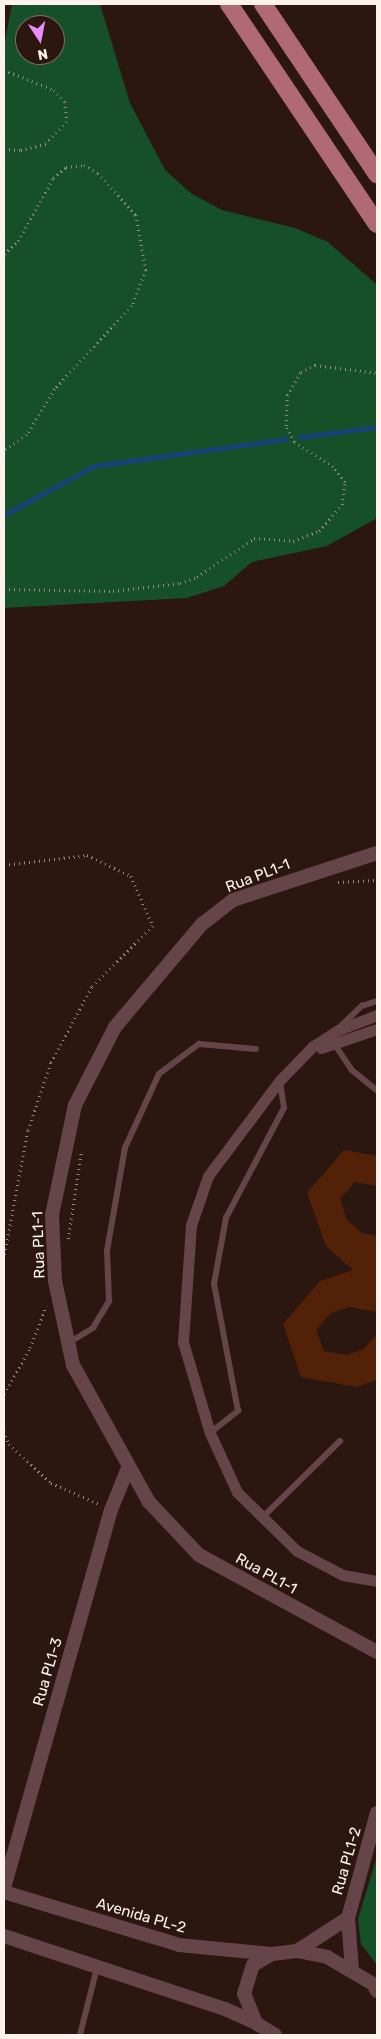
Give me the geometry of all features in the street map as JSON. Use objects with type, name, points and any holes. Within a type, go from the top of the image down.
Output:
[{"type":"main road","points":[[229,4],[377,224]]},
{"type":"main road","points":[[263,4],[377,174]]},
{"type":"street","name":"Rua PL1-1","points":[[377,853],[233,900],[202,924],[115,1026],[75,1105],[52,1215],[56,1281],[73,1366],[128,1468],[149,1502],[199,1555],[377,1652]]},
{"type":"street","points":[[377,1015],[338,1030],[280,1080],[208,1176],[191,1225],[184,1342],[210,1433],[238,1492],[297,1551],[343,1575],[377,1581]]},
{"type":"street","points":[[306,1056],[333,1042],[377,1029]]},
{"type":"street","name":"Rua PL1-3","points":[[4,1888],[111,1510],[128,1468]]},
{"type":"street","name":"Rua PL1-2","points":[[352,1970],[348,1918],[377,1813]]},
{"type":"street","name":"Avenida PL-2","points":[[4,1892],[179,1945],[272,1954]]},
{"type":"street","name":"Rua PL1-2","points":[[297,1951],[348,1918]]},
{"type":"street","points":[[4,1936],[226,2009],[275,2035]]},
{"type":"street","points":[[257,2027],[244,1984],[252,1965],[272,1954],[297,1951],[327,1957],[352,1970],[376,1987]]},
{"type":"lane","points":[[377,1001],[362,1006],[338,1030],[333,1042],[352,1070],[377,1090]]},
{"type":"lane","points":[[68,1343],[93,1328],[109,1301],[107,1251],[125,1148],[159,1074],[199,1044],[256,1049]]},
{"type":"lane","points":[[210,1433],[238,1411],[214,1284],[226,1218],[284,1108],[280,1080]]},
{"type":"lane","points":[[263,1517],[340,1441]]},
{"type":"lane","points":[[80,2035],[97,1968]]},
{"type":"path","points":[[4,70],[54,90],[65,102],[67,122],[46,144],[20,151],[4,149]]},
{"type":"path","points":[[4,254],[18,240],[53,178],[66,167],[84,165],[98,173],[136,215],[146,270],[132,306],[55,388],[27,435],[4,451]]},
{"type":"path","points":[[4,589],[113,591],[180,583],[197,577],[254,538],[293,541],[319,531],[342,505],[345,482],[333,467],[294,442],[286,426],[287,395],[301,372],[315,365],[377,373]]},
{"type":"path","points":[[4,865],[87,855],[131,876],[153,926],[92,987],[51,1063],[28,1131],[4,1258]]},
{"type":"path","points":[[4,1431],[9,1444],[51,1483],[111,1510]]},
{"type":"green space","points":[[12,4],[100,4],[130,103],[165,170],[192,194],[222,210],[295,228],[328,242],[377,285],[377,518],[327,546],[252,562],[224,586],[187,598],[4,608],[4,46]]},
{"type":"green space","points":[[377,1856],[377,1965],[361,1944],[358,1919]]},
{"type":"building","points":[[344,1150],[377,1156],[377,1186],[355,1182],[340,1199],[347,1220],[362,1233],[377,1236],[377,1312],[349,1307],[331,1313],[316,1330],[324,1351],[346,1355],[364,1349],[377,1334],[377,1380],[357,1387],[301,1377],[283,1324],[320,1281],[353,1270],[326,1246],[307,1193]]},
{"type":"waterway","points":[[300,437],[377,427]]},
{"type":"waterway","points":[[4,515],[94,466],[285,439]]}]
